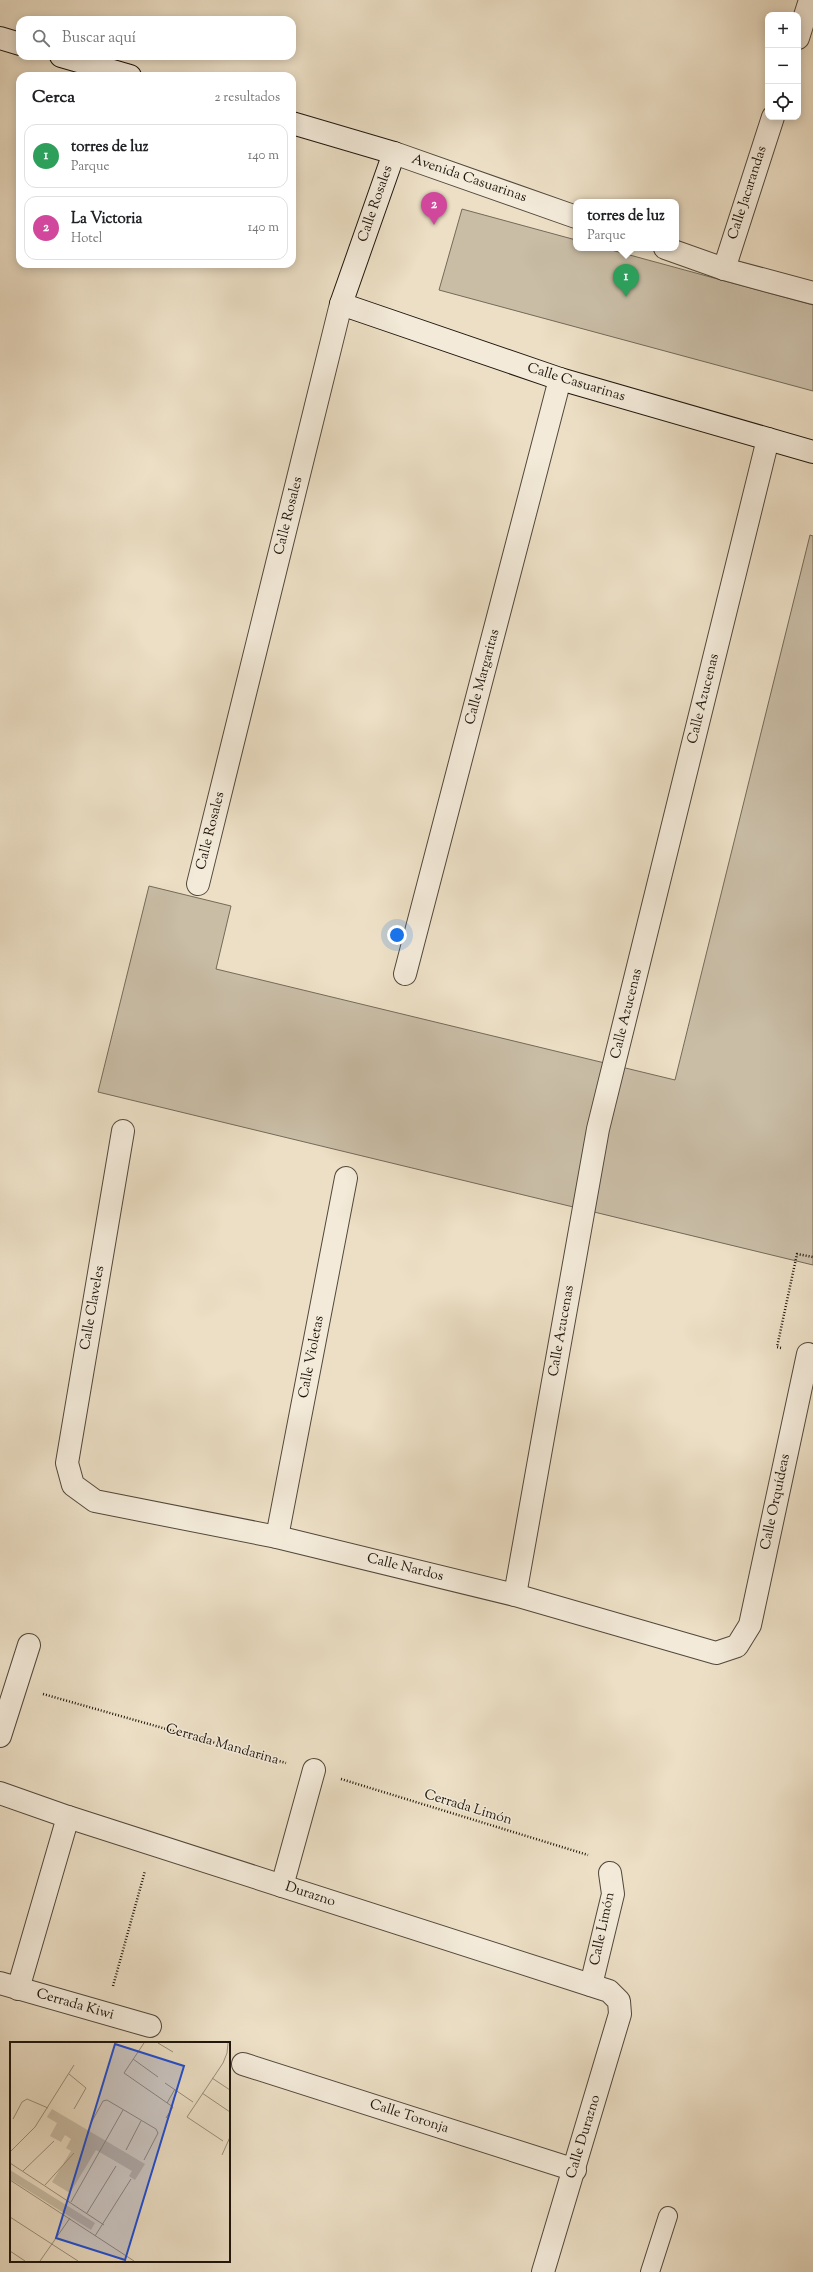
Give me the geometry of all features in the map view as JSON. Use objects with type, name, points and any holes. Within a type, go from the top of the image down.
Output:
[{"type":"street","points":[[801,28],[810,0]]},
{"type":"street","points":[[0,38],[16,43]]},
{"type":"street","points":[[75,60],[116,72]]},
{"type":"street","name":"Calle Jacarandas","points":[[724,269],[772,120]]},
{"type":"street","name":"Avenida Casuarinas","points":[[296,124],[394,153],[573,216]]},
{"type":"street","name":"Calle Rosales","points":[[198,884],[341,304],[394,153]]},
{"type":"street","points":[[673,251],[724,269],[813,293]]},
{"type":"street","name":"Calle Casuarinas","points":[[341,304],[560,379],[813,452]]},
{"type":"street","name":"Calle Margaritas","points":[[405,974],[560,379]]},
{"type":"street","name":"Calle Azucenas","points":[[515,1595],[598,1129],[768,439]]},
{"type":"street","name":"Calle Claveles","points":[[73,1485],[67,1463],[123,1131]]},
{"type":"street","name":"Calle Violetas","points":[[277,1537],[346,1178]]},
{"type":"street","name":"Calle Orquídeas","points":[[737,1646],[750,1625],[808,1354]]},
{"type":"street","name":"Calle Nardos","points":[[73,1485],[94,1501],[277,1537],[515,1595],[716,1653],[737,1646]]},
{"type":"street","points":[[0,1736],[29,1645]]},
{"type":"street","points":[[282,1886],[314,1770]]},
{"type":"street","name":"Durazno","points":[[0,1792],[68,1817],[153,1843],[609,1991],[619,2001]]},
{"type":"street","points":[[9,1986],[68,1817]]},
{"type":"street","name":"Calle Limón","points":[[591,1985],[613,1894],[610,1873]]},
{"type":"street","name":"Cerrada Kiwi","points":[[9,1986],[150,2026]]},
{"type":"street","name":"Calle Durazno","points":[[543,2272],[620,2014],[619,2001]]},
{"type":"street","name":"Calle Toronja","points":[[243,2064],[574,2170]]},
{"type":"lane","points":[[650,2272],[668,2216]]},
{"type":"path","points":[[808,1354],[778,1347],[797,1254],[813,1257]]},
{"type":"path","name":"Cerrada Mandarina","points":[[15,1686],[314,1770]]},
{"type":"path","name":"Cerrada Limón","points":[[314,1770],[595,1857],[610,1873]]},
{"type":"path","points":[[106,2013],[153,1843]]},
{"type":"shaded area","points":[[462,209],[573,239],[573,251],[615,251],[813,305],[813,391],[439,290]]},
{"type":"shaded area","points":[[810,535],[813,536],[813,1265],[98,1092],[149,886],[231,906],[216,969],[675,1080]]},
{"type":"place","name":"La Victoria","points":[[434,225]]},
{"type":"place","name":"torres de luz","points":[[626,297]]}]
